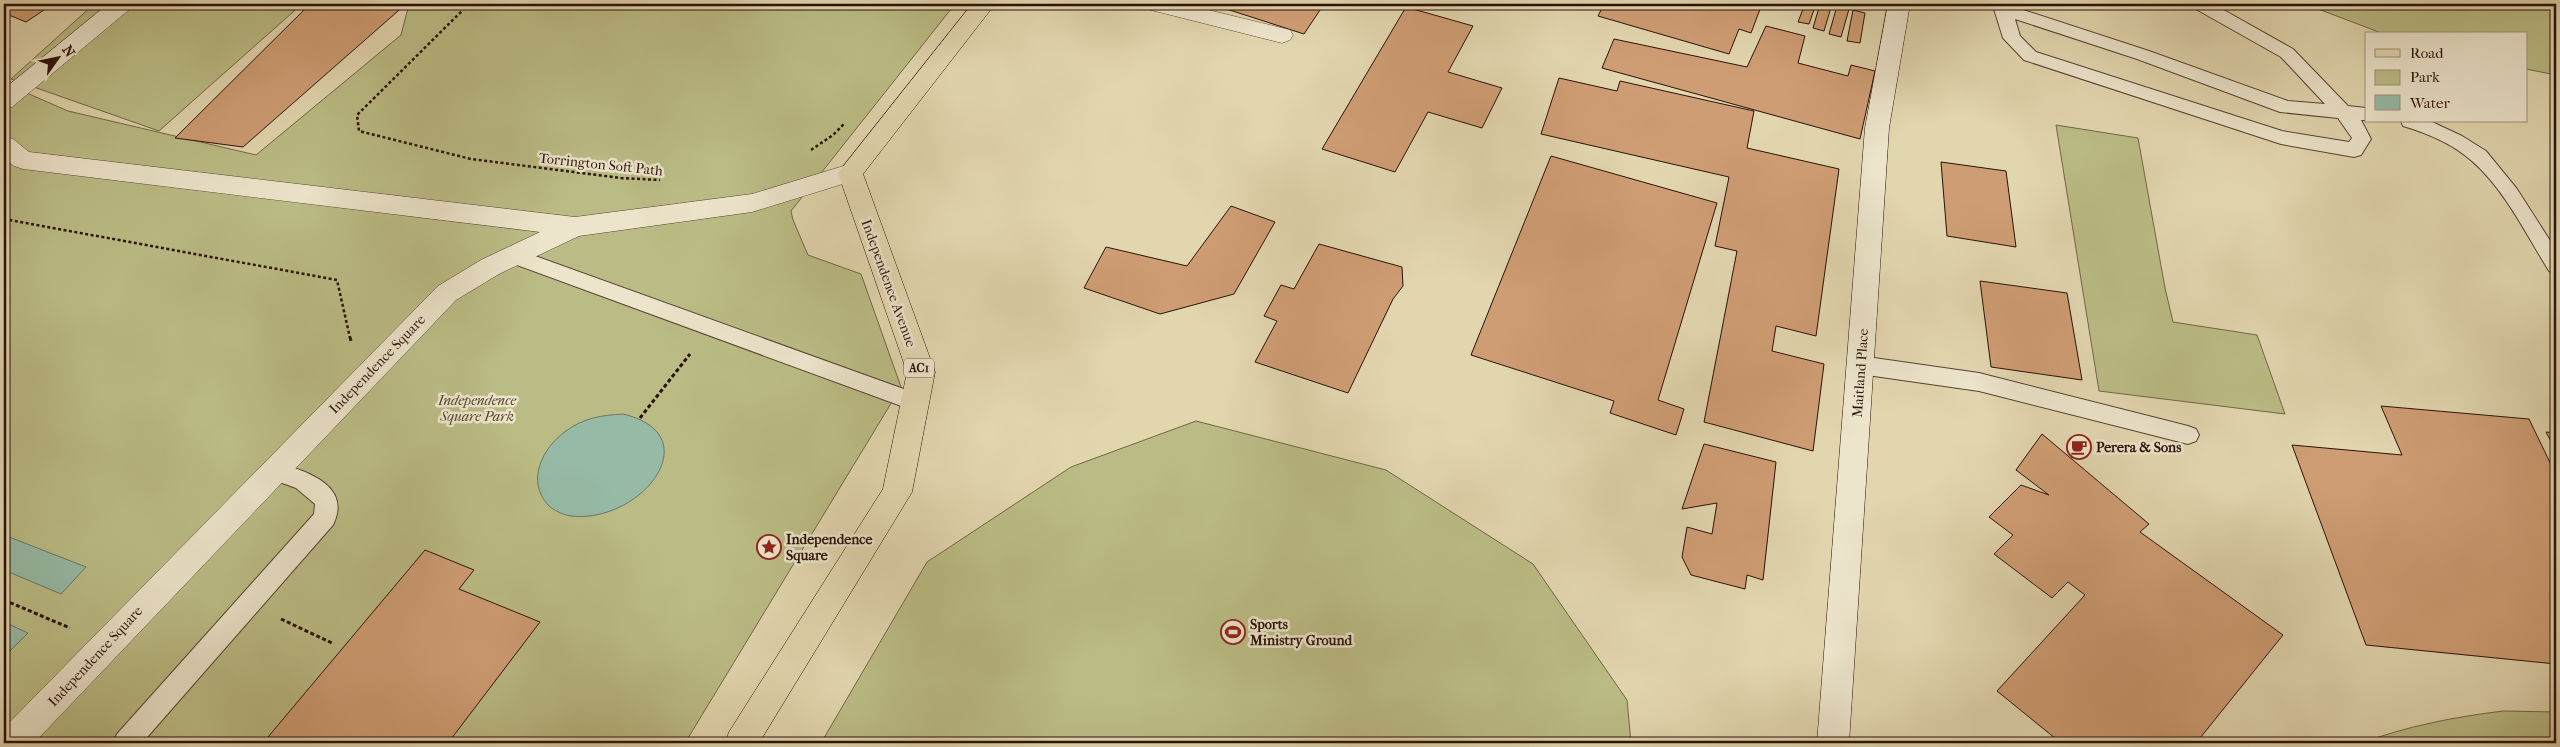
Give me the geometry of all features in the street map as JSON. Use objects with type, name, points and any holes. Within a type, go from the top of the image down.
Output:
[{"type":"main road","points":[[850,173],[984,4]]},
{"type":"main road","name":"Independence Avenue","points":[[741,743],[896,492],[921,372],[850,173]]},
{"type":"street","points":[[4,101],[122,4]]},
{"type":"street","points":[[1155,4],[1282,35]]},
{"type":"street","name":"Maitland Place","points":[[1833,743],[1877,128],[1899,4]]},
{"type":"street","points":[[4,145],[23,160],[575,227]]},
{"type":"street","name":"Independence Square","points":[[12,743],[447,293],[490,267],[575,227],[752,203],[850,173]]},
{"type":"lane","points":[[1986,4],[2003,7],[2143,55],[2286,107],[2365,114]]},
{"type":"lane","points":[[2003,7],[2012,38],[2030,56],[2281,137],[2354,150],[2362,139],[2355,125],[2287,53],[2200,4]]},
{"type":"lane","points":[[2413,122],[2427,126],[2478,155],[2496,175],[2556,266]]},
{"type":"lane","points":[[512,256],[915,402]]},
{"type":"lane","points":[[1860,365],[1979,382],[2188,435]]},
{"type":"lane","points":[[126,743],[325,518],[327,500],[304,481],[274,470]]},
{"type":"path","name":"Torrington Soft Path","points":[[469,4],[357,116],[359,131],[471,159],[621,178],[670,181]]},
{"type":"path","points":[[803,155],[833,135],[846,122]]},
{"type":"path","points":[[4,218],[337,280],[352,345]]},
{"type":"path","points":[[640,418],[710,328]]},
{"type":"path","points":[[4,600],[76,631],[103,647]]},
{"type":"path","points":[[249,604],[332,643]]},
{"type":"green space","points":[[94,4],[302,4],[159,131],[11,79]]},
{"type":"green space","name":"Independence Square Park","points":[[409,4],[955,4],[791,211],[808,255],[861,274],[901,387],[685,743],[4,743],[4,83],[68,111],[256,155],[401,35]]},
{"type":"green space","points":[[2305,4],[2556,4],[2556,75],[2528,69],[2528,32],[2379,32]]},
{"type":"green space","points":[[2056,125],[2138,138],[2165,288],[2173,322],[2257,335],[2285,414],[2099,391]]},
{"type":"green space","name":"Sports Ministry Ground","points":[[1196,421],[1386,470],[1533,564],[1627,700],[1631,743],[821,743],[927,562],[1071,467]]},
{"type":"green space","points":[[2503,711],[2556,712],[2556,743],[2361,743],[2431,723]]},
{"type":"water","points":[[623,414],[649,425],[662,440],[664,458],[656,476],[641,493],[621,506],[597,515],[571,516],[550,507],[541,496],[538,476],[540,465],[550,446],[557,438],[579,423],[601,416]]},
{"type":"water","points":[[4,535],[86,567],[61,594],[4,570]]},
{"type":"water","points":[[4,622],[28,633],[4,657]]},
{"type":"building","points":[[4,4],[53,4],[26,22],[4,13]]},
{"type":"building","points":[[310,4],[406,4],[243,147],[175,138]]},
{"type":"building","points":[[1211,4],[1324,4],[1304,34]]},
{"type":"building","points":[[1604,4],[1762,4],[1751,33],[1739,29],[1729,54],[1598,16]]},
{"type":"building","points":[[1805,4],[1816,4],[1809,24],[1798,22]]},
{"type":"building","points":[[1820,4],[1832,4],[1824,31],[1813,28]]},
{"type":"building","points":[[1837,6],[1849,9],[1841,37],[1829,34]]},
{"type":"building","points":[[1406,7],[1473,26],[1448,72],[1502,88],[1482,128],[1428,112],[1395,172],[1322,149]]},
{"type":"building","points":[[1853,10],[1865,13],[1860,43],[1847,41]]},
{"type":"building","points":[[1766,26],[1805,36],[1798,63],[1848,76],[1851,65],[1875,71],[1860,139],[1602,68],[1614,39],[1747,67]]},
{"type":"building","points":[[1559,78],[1617,91],[1620,81],[1754,111],[1747,148],[1839,169],[1816,336],[1776,326],[1772,351],[1824,364],[1813,451],[1704,422],[1737,251],[1715,246],[1729,177],[1541,134]]},
{"type":"building","points":[[1551,156],[1717,203],[1658,400],[1684,409],[1676,435],[1610,413],[1614,401],[1471,355]]},
{"type":"building","points":[[1941,162],[2006,171],[2016,247],[1947,236]]},
{"type":"building","points":[[1231,206],[1275,222],[1234,294],[1160,314],[1084,288],[1106,247],[1187,266]]},
{"type":"building","points":[[1319,244],[1402,267],[1403,286],[1393,299],[1348,393],[1255,362],[1277,321],[1264,316],[1281,285],[1294,289]]},
{"type":"building","points":[[1980,281],[2067,293],[2082,380],[1991,367]]},
{"type":"building","points":[[2381,406],[2529,419],[2556,475],[2556,664],[2366,645],[2292,445],[2402,455]]},
{"type":"building","points":[[2546,432],[2556,433],[2556,451]]},
{"type":"building","points":[[2042,434],[2149,524],[2140,532],[2283,635],[2196,743],[2061,743],[1997,691],[2085,595],[2068,582],[2052,598],[1994,554],[2013,535],[1989,517],[2021,485],[2049,495],[2016,470]]},
{"type":"building","points":[[1704,444],[1776,462],[1763,580],[1747,575],[1745,589],[1691,575],[1682,557],[1687,527],[1712,534],[1717,503],[1682,509]]},
{"type":"building","points":[[425,550],[474,570],[459,589],[540,622],[448,743],[263,743]]},
{"type":"place","name":"Perera & Sons","points":[[2079,447]]},
{"type":"place","name":"Independence Square","points":[[769,547]]},
{"type":"place","name":"Sports Ministry Ground","points":[[1233,632]]}]
